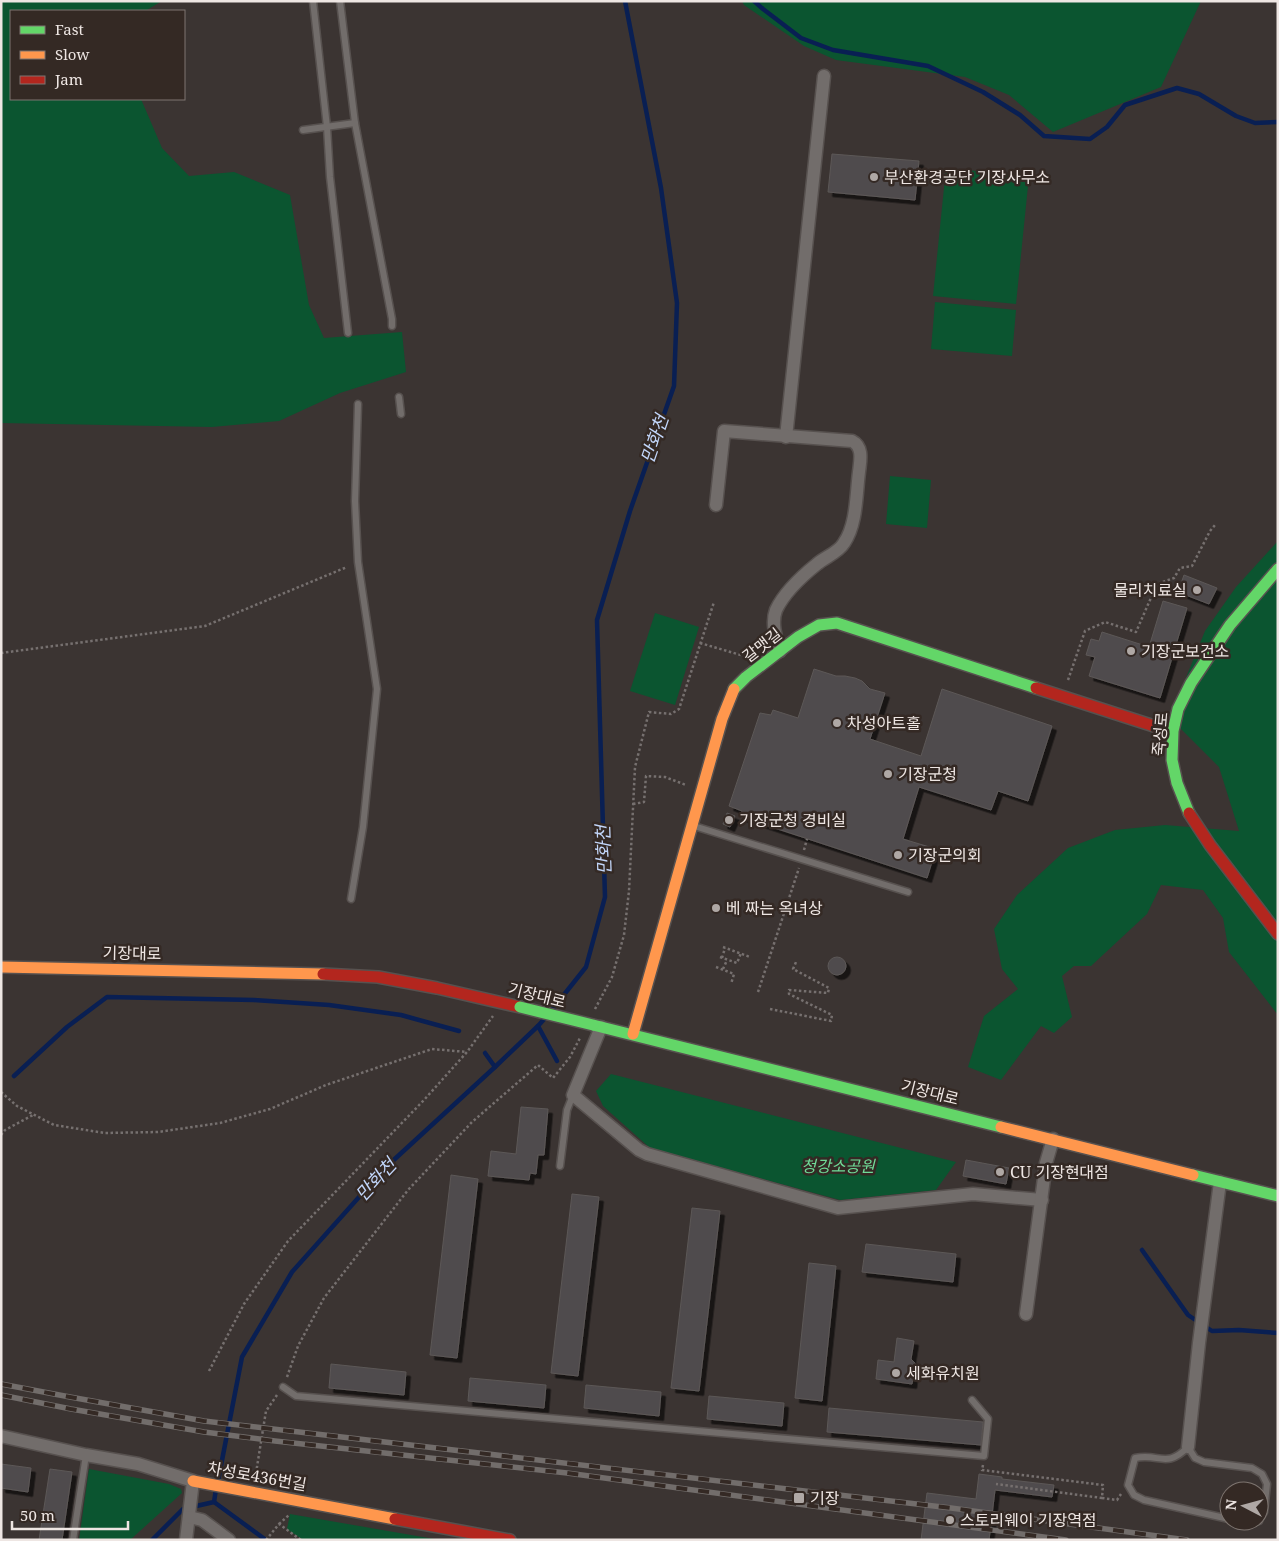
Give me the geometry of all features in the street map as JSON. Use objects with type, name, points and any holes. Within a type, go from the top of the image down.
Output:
[{"type":"main road","name":"죽성로","points":[[1278,569],[1230,625],[1191,683],[1178,708],[1173,731],[1172,760],[1177,783],[1188,811],[1210,845],[1278,934]]},
{"type":"main road","name":"갈맷길","points":[[633,1034],[722,719],[732,691],[798,637],[819,624],[837,623],[1154,726]]},
{"type":"main road","name":"기장대로","points":[[1,967],[338,974],[378,977],[595,1023],[1278,1196]]},
{"type":"main road","name":"차성로436번길","points":[[196,1486],[229,1487],[510,1540]]},
{"type":"street","points":[[786,437],[824,76]]},
{"type":"street","points":[[716,505],[724,432],[852,441],[858,445],[860,455],[853,519],[847,538],[841,548],[818,563],[782,600],[774,618],[774,629],[780,651]]},
{"type":"street","points":[[595,1023],[572,1095],[639,1150],[647,1154],[838,1208],[973,1194],[1042,1200]]},
{"type":"street","points":[[1026,1314],[1046,1163],[1053,1139]]},
{"type":"street","points":[[1188,1447],[1220,1182]]},
{"type":"street","name":"차성로436번길","points":[[1,1436],[86,1455],[138,1464],[196,1486]]},
{"type":"street","points":[[186,1540],[196,1486]]},
{"type":"street","points":[[189,1516],[202,1520],[229,1540]]},
{"type":"lane","points":[[314,1],[327,127],[330,177],[348,333]]},
{"type":"lane","points":[[340,1],[355,123],[392,326]]},
{"type":"lane","points":[[303,130],[355,123]]},
{"type":"lane","points":[[399,397],[402,414]]},
{"type":"lane","points":[[351,899],[364,827],[377,689],[358,562],[355,501],[358,404]]},
{"type":"lane","points":[[692,826],[908,892]]},
{"type":"lane","points":[[560,1166],[567,1110],[572,1095]]},
{"type":"lane","points":[[283,1387],[296,1396],[984,1456],[988,1419],[972,1400]]},
{"type":"lane","points":[[1219,1517],[1144,1500],[1134,1495],[1128,1485],[1135,1458],[1170,1460],[1180,1455],[1188,1447],[1195,1458],[1204,1462],[1252,1468],[1262,1474],[1266,1481]]},
{"type":"lane","points":[[73,1540],[86,1455]]},
{"type":"path","points":[[1063,696],[1085,630],[1104,622],[1136,632],[1157,584],[1174,578],[1180,568],[1192,566],[1214,525]]},
{"type":"path","points":[[1,653],[205,626],[358,562]]},
{"type":"path","points":[[595,1023],[612,977],[624,935],[629,891],[635,767],[649,712],[670,714],[679,709],[714,602]]},
{"type":"path","points":[[700,643],[744,656],[756,670]]},
{"type":"path","points":[[633,804],[644,802],[646,776],[665,777],[702,790]]},
{"type":"path","points":[[758,992],[807,839]]},
{"type":"path","points":[[740,953],[737,963],[721,957],[724,947],[740,953],[750,957]]},
{"type":"path","points":[[723,969],[727,960]]},
{"type":"path","points":[[770,1009],[831,1021],[832,1015],[789,994],[789,990],[828,993],[829,988],[793,969],[796,962]]},
{"type":"path","points":[[716,967],[734,974],[730,984]]},
{"type":"path","points":[[209,1371],[244,1304],[288,1241],[468,1052],[502,1003]]},
{"type":"path","points":[[266,1540],[279,1524],[298,1508],[301,1489],[298,1481],[256,1474],[266,1411],[283,1387],[298,1346],[324,1298],[408,1190],[472,1122],[538,1066],[553,1078],[570,1057],[582,1033]]},
{"type":"path","points":[[1,1092],[17,1106],[54,1125],[105,1133],[158,1132],[220,1123],[270,1109],[326,1084],[432,1049],[468,1052]]},
{"type":"path","points":[[1,1135],[5,1130],[33,1115]]},
{"type":"path","points":[[984,1456],[982,1470],[1104,1485],[1102,1498]]},
{"type":"path","points":[[996,1484],[1116,1500],[1128,1485]]},
{"type":"path","points":[[286,1518],[289,1522]]},
{"type":"path","points":[[279,1524],[301,1540]]},
{"type":"green space","points":[[1,1],[162,1],[147,10],[10,10],[10,100],[141,100],[162,148],[189,176],[234,172],[290,195],[309,305],[324,338],[402,332],[406,372],[340,393],[279,421],[212,427],[1,423]]},
{"type":"green space","points":[[742,1],[1201,1],[1161,87],[1053,132],[1009,95],[965,77],[836,60],[804,46],[744,5]]},
{"type":"green space","points":[[946,168],[1029,176],[1016,304],[933,296]]},
{"type":"green space","points":[[935,302],[1016,310],[1012,356],[931,349]]},
{"type":"green space","points":[[890,476],[931,480],[927,528],[886,524]]},
{"type":"green space","points":[[1277,542],[1278,1015],[1229,952],[1223,918],[1203,890],[1161,885],[1147,914],[1091,966],[1074,966],[1062,976],[1072,1017],[1054,1033],[1041,1026],[1001,1080],[968,1067],[984,1016],[1018,989],[1002,969],[994,929],[1017,895],[1068,848],[1115,830],[1165,825],[1239,831],[1219,767],[1172,720],[1185,680],[1205,631],[1236,587]]},
{"type":"green space","points":[[655,613],[699,627],[675,705],[630,691]]},
{"type":"green space","name":"청강소공원","points":[[611,1074],[956,1162],[936,1190],[840,1200],[650,1148],[603,1106],[596,1091]]},
{"type":"green space","points":[[89,1469],[169,1484],[181,1489],[182,1493],[130,1540],[79,1540]]},
{"type":"green space","points":[[290,1514],[440,1540],[303,1540],[287,1529]]},
{"type":"building","name":"부산환경공단 기장사무소","points":[[832,154],[919,161],[915,200],[828,192]]},
{"type":"building","name":"물리치료실","points":[[1184,575],[1217,588],[1209,604],[1178,592]]},
{"type":"building","name":"기장군보건소","points":[[1163,601],[1187,608],[1160,698],[1089,676],[1095,657],[1086,655],[1091,639],[1099,641],[1102,632],[1149,647]]},
{"type":"building","name":"기장군청","points":[[814,669],[836,676],[855,678],[862,681],[870,689],[885,693],[870,739],[921,756],[942,689],[1052,726],[1028,801],[998,791],[991,810],[919,787],[903,839],[936,849],[927,878],[741,817],[742,811],[729,806],[760,713],[771,715],[773,710],[798,718]]},
{"type":"building","name":"기장군청 경비실","points":[[727,813],[735,816],[730,827],[723,824]]},
{"type":"building","points":[[837,957],[843,960],[846,966],[843,972],[837,975],[831,972],[828,966],[831,960]]},
{"type":"building","points":[[521,1107],[548,1109],[544,1155],[538,1155],[536,1174],[530,1173],[529,1180],[488,1176],[491,1151],[516,1154]]},
{"type":"building","points":[[966,1160],[1009,1168],[1006,1184],[963,1176]]},
{"type":"building","points":[[451,1175],[478,1179],[457,1358],[430,1355]]},
{"type":"building","points":[[572,1194],[599,1197],[578,1376],[551,1373]]},
{"type":"building","points":[[692,1208],[720,1211],[699,1391],[671,1388]]},
{"type":"building","points":[[866,1244],[956,1254],[953,1282],[862,1272]]},
{"type":"building","points":[[809,1263],[836,1266],[822,1401],[795,1398]]},
{"type":"building","points":[[897,1338],[914,1341],[911,1359],[915,1363],[912,1384],[876,1379],[878,1360],[894,1362]]},
{"type":"building","points":[[331,1364],[406,1372],[404,1395],[329,1388]]},
{"type":"building","points":[[470,1378],[546,1385],[544,1408],[468,1401]]},
{"type":"building","points":[[586,1385],[661,1392],[659,1416],[584,1408]]},
{"type":"building","points":[[709,1396],[784,1403],[782,1426],[707,1419]]},
{"type":"building","points":[[829,1408],[983,1422],[981,1445],[827,1432]]},
{"type":"building","points":[[1,1464],[31,1468],[28,1492],[1,1488]]},
{"type":"building","points":[[50,1469],[72,1472],[62,1540],[39,1540]]},
{"type":"building","points":[[979,1474],[1002,1477],[1002,1479],[1054,1485],[1052,1497],[995,1490],[989,1540],[921,1540],[927,1493],[976,1499]]},
{"type":"waterway","name":"만화천","points":[[551,1011],[586,967],[605,897],[597,620],[630,511],[674,386],[677,303],[661,188],[625,1]]},
{"type":"waterway","points":[[754,1],[801,38],[833,50],[928,66],[983,92],[1020,115],[1044,136],[1090,139],[1107,127],[1125,105],[1177,88],[1199,94],[1236,116],[1255,123],[1278,122]]},
{"type":"waterway","points":[[14,1076],[67,1027],[107,997],[254,1000],[329,1005],[401,1015],[459,1031]]},
{"type":"waterway","name":"만화천","points":[[218,1481],[242,1357],[292,1272],[385,1168],[495,1067],[546,1017]]},
{"type":"waterway","points":[[538,1026],[557,1061]]},
{"type":"waterway","points":[[485,1053],[495,1067]]},
{"type":"waterway","points":[[1142,1250],[1188,1315],[1212,1331],[1239,1330],[1278,1333]]},
{"type":"waterway","name":"만화천","points":[[152,1540],[183,1509],[214,1502],[216,1489]]},
{"type":"waterway","points":[[214,1502],[266,1540]]},
{"type":"railway","points":[[1,1384],[204,1421],[951,1508],[1187,1540]]},
{"type":"railway","points":[[1,1395],[204,1432],[567,1473],[1066,1540]]},
{"type":"traffic: fast","points":[[1189,813],[1177,783],[1172,760],[1173,731],[1178,709],[1191,683],[1230,625],[1278,569]]},
{"type":"traffic: fast","points":[[734,689],[746,677],[798,637],[819,625],[837,623],[1036,688]]},
{"type":"traffic: fast","points":[[520,1007],[593,1025]]},
{"type":"traffic: fast","points":[[593,1025],[1001,1127]]},
{"type":"traffic: fast","points":[[1193,1175],[1278,1196]]},
{"type":"traffic: slow","points":[[633,1034],[722,719],[734,689]]},
{"type":"traffic: slow","points":[[1,967],[323,974]]},
{"type":"traffic: slow","points":[[1001,1127],[1193,1175]]},
{"type":"traffic: slow","points":[[193,1481],[395,1519]]},
{"type":"traffic: jam","points":[[1036,688],[1154,726]]},
{"type":"traffic: jam","points":[[1189,813],[1210,845],[1278,934]]},
{"type":"traffic: jam","points":[[323,974],[378,977],[520,1007]]},
{"type":"traffic: jam","points":[[395,1519],[510,1540]]},
{"type":"place","name":"부산환경공단 기장사무소","points":[[874,177]]},
{"type":"place","name":"물리치료실","points":[[1197,590]]},
{"type":"place","name":"기장군보건소","points":[[1131,651]]},
{"type":"place","name":"차성아트홀","points":[[837,723]]},
{"type":"place","name":"기장군청","points":[[888,774]]},
{"type":"place","name":"기장군청 경비실","points":[[729,820]]},
{"type":"place","name":"기장군의회","points":[[898,855]]},
{"type":"place","name":"베 짜는 옥녀상","points":[[716,908]]},
{"type":"place","name":"CU 기장현대점","points":[[1000,1172]]},
{"type":"place","name":"세화유치원","points":[[896,1373]]},
{"type":"place","name":"기장","points":[[799,1498]]},
{"type":"place","name":"스토리웨이 기장역점","points":[[950,1520]]}]
